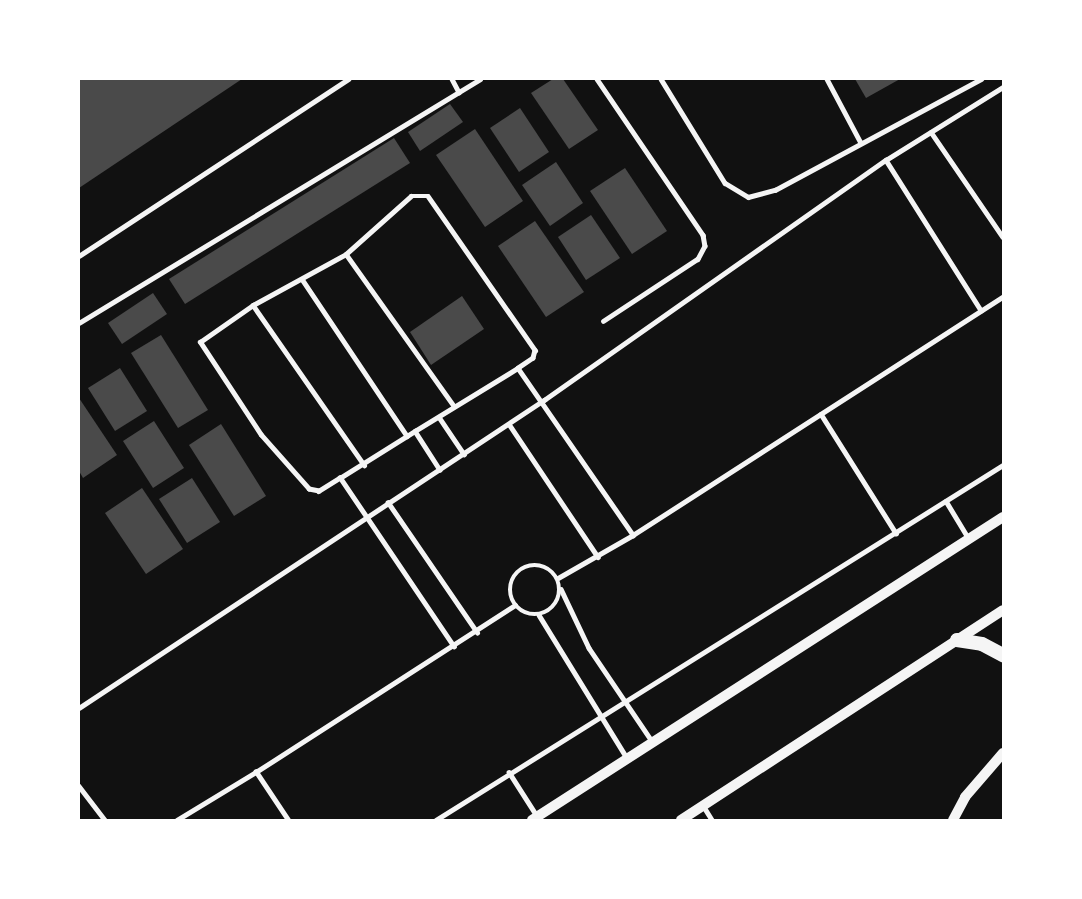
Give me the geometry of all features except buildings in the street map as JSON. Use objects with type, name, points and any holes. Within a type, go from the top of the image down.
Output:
[{"type":"highway","points":[[957,640],[982,644],[1003,655]]},
{"type":"street","points":[[535,818],[1003,517]]},
{"type":"street","points":[[681,820],[694,817],[703,806],[1003,610]]},
{"type":"street","points":[[953,820],[965,797],[1003,752]]},
{"type":"lane","points":[[79,256],[348,79]]},
{"type":"lane","points":[[452,79],[459,92]]},
{"type":"lane","points":[[79,323],[480,79]]},
{"type":"lane","points":[[597,79],[703,235],[705,246],[698,259],[604,321]]},
{"type":"lane","points":[[661,79],[725,183],[739,195],[775,190],[981,79]]},
{"type":"lane","points":[[827,79],[862,143]]},
{"type":"lane","points":[[79,708],[364,516],[509,424],[887,160],[1003,87]]},
{"type":"lane","points":[[932,132],[1003,237]]},
{"type":"lane","points":[[887,160],[981,310]]},
{"type":"lane","points":[[411,196],[428,196],[535,350],[533,358],[415,430],[364,465],[319,491],[309,489],[261,435],[201,348],[206,336],[253,305],[302,279],[346,254],[411,196]]},
{"type":"lane","points":[[346,254],[454,406]]},
{"type":"lane","points":[[302,279],[407,436]]},
{"type":"lane","points":[[558,578],[633,535],[1003,297]]},
{"type":"lane","points":[[253,305],[364,465]]},
{"type":"lane","points":[[518,368],[544,400],[633,535]]},
{"type":"lane","points":[[821,414],[896,533]]},
{"type":"lane","points":[[439,417],[464,454]]},
{"type":"lane","points":[[509,424],[598,557]]},
{"type":"lane","points":[[415,430],[440,470]]},
{"type":"lane","points":[[436,820],[509,772],[603,718],[1003,465]]},
{"type":"lane","points":[[340,478],[454,647]]},
{"type":"lane","points":[[946,501],[970,539]]},
{"type":"lane","points":[[388,502],[477,632]]},
{"type":"lane","points":[[515,605],[510,585],[522,568],[542,565],[558,578],[589,648],[653,742]]},
{"type":"lane","points":[[539,615],[555,606],[561,589]]},
{"type":"lane","points":[[177,820],[454,647],[515,605]]},
{"type":"lane","points":[[515,605],[539,615],[628,759]]},
{"type":"lane","points":[[257,772],[288,820]]},
{"type":"lane","points":[[509,772],[535,818]]},
{"type":"lane","points":[[79,786],[105,820]]},
{"type":"lane","points":[[703,806],[712,820]]}]
